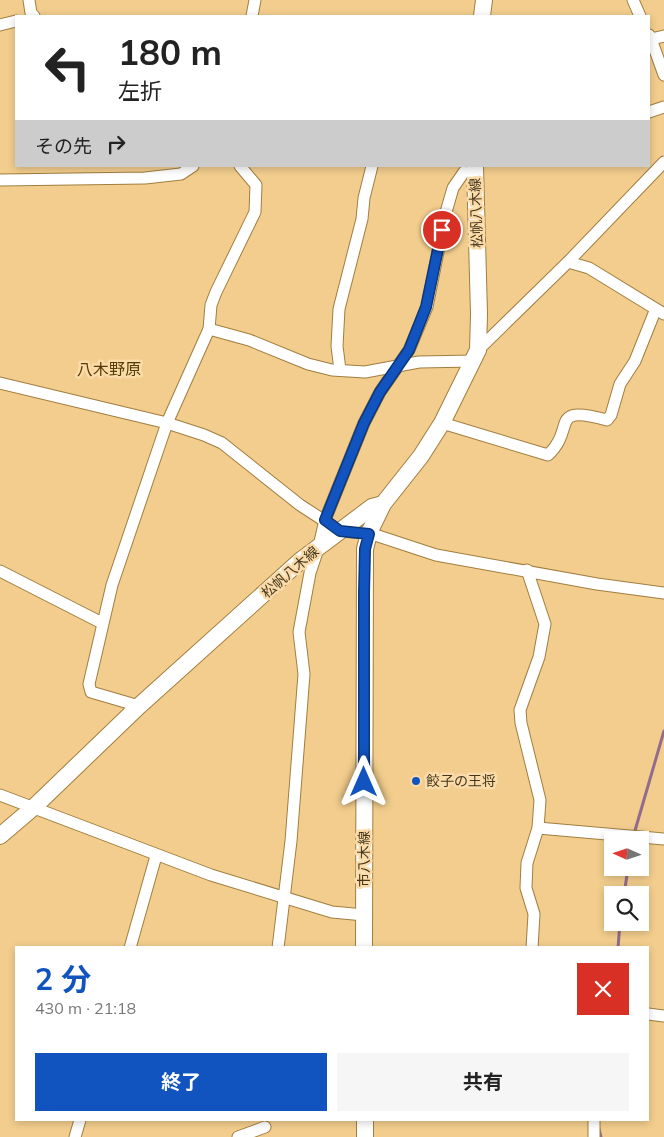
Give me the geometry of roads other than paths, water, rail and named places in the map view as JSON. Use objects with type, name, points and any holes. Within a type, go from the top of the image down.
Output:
[{"type":"main road","points":[[482,15],[484,0]]},
{"type":"main road","name":"松帆八木線","points":[[0,836],[34,807],[139,706],[320,546],[372,507],[384,504],[421,456],[442,424],[476,356],[480,314],[468,170]]},
{"type":"main road","name":"市八木線","points":[[364,946],[365,549],[369,534],[384,504]]},
{"type":"main road","points":[[365,1121],[365,1137]]},
{"type":"street","points":[[29,0],[33,15]]},
{"type":"street","points":[[252,15],[255,0]]},
{"type":"street","points":[[633,0],[640,15]]},
{"type":"street","points":[[0,25],[15,21]]},
{"type":"street","points":[[664,36],[650,37],[664,75]]},
{"type":"street","points":[[650,112],[664,107]]},
{"type":"street","points":[[209,328],[249,340],[308,364],[340,370],[365,372],[419,362],[476,356],[664,162]]},
{"type":"street","points":[[0,180],[145,178],[181,174],[192,167]]},
{"type":"street","points":[[139,706],[91,692],[89,684],[112,585],[168,423],[209,328],[210,305],[255,212],[256,185],[241,167]]},
{"type":"street","points":[[340,370],[337,346],[339,309],[362,219],[364,198],[372,167]]},
{"type":"street","points":[[279,946],[291,841],[304,674],[299,632],[310,574],[320,546],[325,520],[364,423],[409,350],[426,307],[446,212],[453,188],[468,170]]},
{"type":"street","points":[[442,424],[548,455],[553,450],[568,418],[574,414],[582,413],[607,420],[611,415],[620,384],[635,361],[660,313],[620,285],[590,268],[568,262]]},
{"type":"street","points":[[0,383],[168,423],[222,443],[300,505],[340,531],[369,534],[436,555],[597,584],[664,593]]},
{"type":"street","points":[[527,570],[545,624],[539,657],[520,710],[521,724],[540,800],[538,828],[527,863],[526,888],[534,914],[532,946]]},
{"type":"street","points":[[0,571],[102,623]]},
{"type":"street","points":[[0,795],[156,856],[332,912],[364,915]]},
{"type":"street","points":[[538,828],[664,839]]},
{"type":"street","points":[[131,946],[156,856]]},
{"type":"street","points":[[649,1014],[664,1016]]},
{"type":"street","points":[[75,1137],[80,1121]]},
{"type":"street","points":[[594,1121],[594,1137]]},
{"type":"street","points":[[238,1137],[265,1128]]},
{"type":"waterway","points":[[635,831],[664,731]]},
{"type":"waterway","points":[[625,886],[627,876]]},
{"type":"waterway","points":[[618,946],[619,931]]},
{"type":"waterway","points":[[598,1125],[601,1137]]},
{"type":"place","name":"餃子の王将","points":[[416,781]]},
{"type":"district","name":"八木野原","points":[[109,369]]}]
